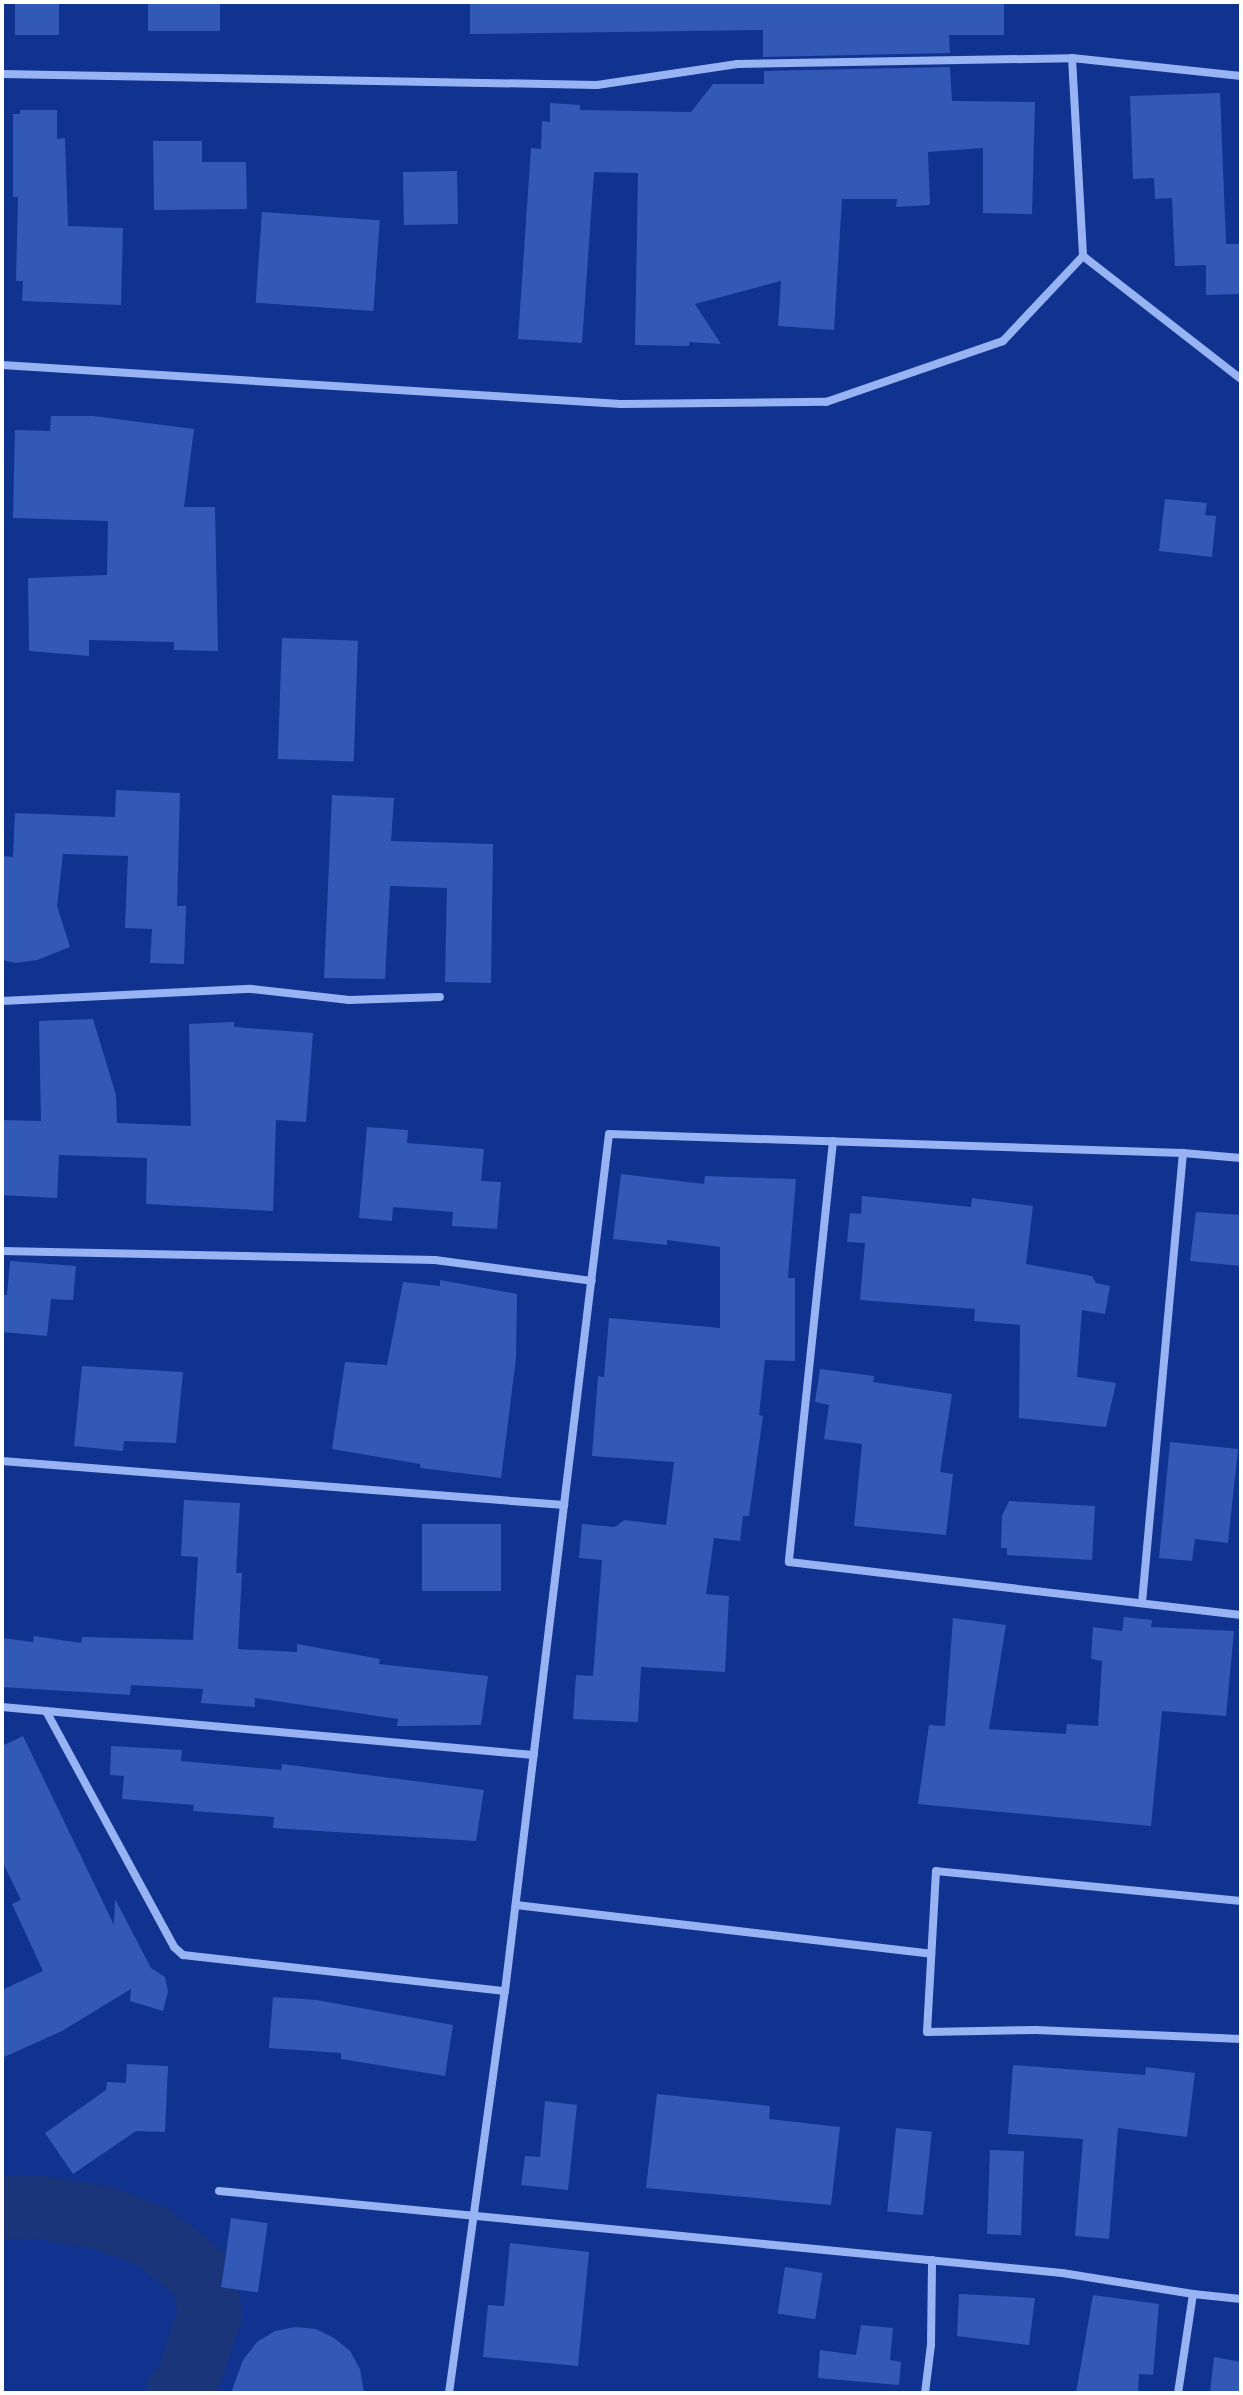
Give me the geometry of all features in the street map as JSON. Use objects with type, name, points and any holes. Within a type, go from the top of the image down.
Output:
[{"type":"street","points":[[2,365],[621,404],[826,402],[1003,341],[1083,256],[1072,58]]},
{"type":"street","points":[[2,74],[597,85],[737,64],[1072,58],[1241,76]]},
{"type":"street","points":[[1083,256],[1241,379]]},
{"type":"street","points":[[2,1001],[251,989],[349,1000],[440,997]]},
{"type":"street","points":[[449,2393],[516,1905],[609,1134],[1183,1153],[1241,1158]]},
{"type":"street","points":[[833,1141],[789,1562],[1241,1615]]},
{"type":"street","points":[[1142,1603],[1183,1153]]},
{"type":"street","points":[[2,1251],[435,1260],[592,1281]]},
{"type":"street","points":[[2,1461],[564,1505]]},
{"type":"street","points":[[2,1707],[534,1755]]},
{"type":"street","points":[[46,1711],[174,1947],[183,1955],[505,1991]]},
{"type":"street","points":[[1241,1901],[936,1871],[927,2032],[1036,2030],[1241,2039]]},
{"type":"street","points":[[516,1905],[931,1954]]},
{"type":"street","points":[[219,2191],[1062,2273],[1241,2299]]},
{"type":"street","points":[[925,2393],[931,2345],[932,2260]]},
{"type":"street","points":[[1178,2393],[1193,2294]]},
{"type":"building","points":[[15,2],[59,2],[59,35],[15,35]]},
{"type":"building","points":[[148,2],[220,2],[220,31],[148,31]]},
{"type":"building","points":[[470,2],[1004,2],[1004,35],[949,35],[950,53],[763,57],[763,30],[470,34]]},
{"type":"building","points":[[950,67],[952,101],[1035,102],[1032,214],[983,213],[983,148],[928,152],[930,205],[896,207],[897,199],[842,199],[834,330],[778,326],[781,281],[695,304],[721,344],[635,345],[638,173],[594,172],[582,343],[518,339],[531,148],[541,149],[542,121],[550,122],[550,103],[580,105],[580,110],[691,112],[713,84],[764,84],[764,71]]},
{"type":"building","points":[[1220,93],[1226,244],[1241,244],[1241,294],[1206,295],[1206,265],[1175,266],[1172,198],[1155,199],[1154,178],[1133,179],[1130,96]]},
{"type":"building","points":[[20,110],[57,110],[57,139],[65,138],[68,226],[123,228],[121,305],[22,301],[23,281],[16,281],[18,197],[13,197],[13,114],[20,114]]},
{"type":"building","points":[[153,141],[202,141],[202,162],[246,162],[247,209],[154,210]]},
{"type":"building","points":[[457,171],[458,224],[404,225],[403,172]]},
{"type":"building","points":[[262,212],[380,220],[373,311],[256,303]]},
{"type":"building","points":[[51,416],[93,416],[194,429],[184,507],[215,507],[218,651],[174,650],[174,642],[89,640],[89,656],[29,651],[28,578],[107,575],[108,521],[13,518],[15,430],[50,431]]},
{"type":"building","points":[[1165,499],[1207,503],[1205,515],[1216,516],[1212,557],[1159,551]]},
{"type":"building","points":[[282,638],[358,641],[354,762],[278,759]]},
{"type":"building","points":[[116,790],[180,793],[177,906],[186,906],[184,964],[150,963],[152,929],[125,928],[128,856],[63,854],[57,906],[70,947],[37,960],[16,963],[2,960],[2,856],[13,857],[15,813],[115,817]]},
{"type":"building","points":[[332,795],[394,798],[391,841],[493,844],[491,983],[445,982],[447,888],[390,886],[385,979],[324,978]]},
{"type":"building","points":[[93,1019],[116,1095],[117,1123],[191,1126],[189,1024],[234,1022],[234,1027],[313,1033],[306,1122],[276,1120],[273,1211],[146,1204],[147,1158],[59,1155],[57,1198],[2,1195],[2,1120],[41,1121],[39,1021]]},
{"type":"building","points":[[367,1127],[408,1130],[407,1143],[484,1149],[481,1181],[501,1182],[497,1229],[452,1226],[453,1212],[393,1207],[392,1221],[359,1218]]},
{"type":"building","points":[[621,1174],[704,1184],[705,1176],[796,1179],[788,1278],[795,1278],[795,1361],[765,1360],[759,1415],[763,1416],[749,1516],[743,1516],[740,1541],[714,1538],[706,1594],[729,1596],[725,1672],[641,1667],[638,1722],[573,1719],[576,1675],[593,1676],[602,1560],[579,1558],[582,1524],[615,1527],[624,1520],[666,1525],[674,1462],[592,1456],[598,1376],[604,1377],[609,1318],[720,1328],[720,1247],[667,1240],[667,1245],[613,1239]]},
{"type":"building","points":[[862,1196],[971,1207],[972,1198],[1033,1206],[1026,1264],[1092,1276],[1096,1283],[1110,1286],[1105,1314],[1082,1310],[1077,1377],[1116,1383],[1106,1427],[1019,1418],[1020,1325],[974,1321],[975,1309],[860,1300],[865,1243],[847,1242],[850,1213],[861,1214]]},
{"type":"building","points":[[1196,1212],[1241,1215],[1241,1266],[1190,1261]]},
{"type":"building","points":[[10,1261],[76,1266],[73,1300],[51,1299],[47,1336],[2,1332],[2,1295],[7,1295]]},
{"type":"building","points":[[440,1280],[517,1294],[516,1358],[501,1478],[420,1468],[420,1464],[332,1449],[345,1362],[387,1365],[403,1282],[440,1286]]},
{"type":"building","points":[[82,1366],[183,1372],[176,1443],[124,1441],[123,1451],[74,1446]]},
{"type":"building","points":[[820,1369],[874,1376],[873,1382],[952,1394],[940,1472],[953,1474],[946,1535],[854,1526],[862,1444],[824,1439],[829,1405],[815,1402]]},
{"type":"building","points":[[1170,1442],[1238,1449],[1228,1543],[1195,1539],[1192,1561],[1159,1558]]},
{"type":"building","points":[[184,1500],[240,1503],[236,1573],[242,1573],[238,1649],[297,1652],[297,1644],[380,1659],[379,1664],[488,1676],[481,1725],[397,1726],[398,1719],[255,1698],[255,1707],[201,1703],[203,1689],[131,1685],[130,1695],[2,1687],[2,1638],[33,1642],[34,1636],[81,1643],[82,1637],[193,1640],[198,1557],[181,1556]]},
{"type":"building","points":[[1009,1501],[1095,1506],[1092,1560],[1007,1555],[1007,1548],[1001,1548],[1002,1516]]},
{"type":"building","points":[[422,1524],[501,1524],[501,1591],[422,1591]]},
{"type":"building","points":[[1124,1617],[1152,1620],[1151,1627],[1234,1631],[1226,1716],[1162,1711],[1151,1826],[918,1804],[929,1725],[945,1726],[953,1618],[1006,1625],[989,1729],[1066,1734],[1067,1724],[1098,1726],[1102,1661],[1091,1659],[1093,1627],[1122,1631]]},
{"type":"building","points":[[23,1736],[114,1925],[115,1899],[151,1968],[165,1977],[168,1992],[163,2011],[130,2001],[131,1989],[62,2031],[2,2058],[2,1990],[43,1971],[12,1904],[21,1900],[2,1861],[2,1746]]},
{"type":"building","points":[[111,1746],[182,1750],[181,1761],[281,1770],[282,1764],[484,1790],[476,1841],[273,1828],[274,1817],[193,1811],[194,1805],[122,1799],[124,1776],[110,1775]]},
{"type":"building","points":[[273,1997],[317,2000],[453,2025],[445,2076],[341,2059],[341,2053],[269,2048]]},
{"type":"building","points":[[127,2064],[168,2066],[165,2132],[136,2131],[73,2174],[45,2133],[106,2090],[107,2082],[126,2083]]},
{"type":"building","points":[[1013,2065],[1145,2075],[1146,2067],[1195,2073],[1187,2137],[1118,2128],[1109,2239],[1075,2236],[1083,2139],[1008,2134]]},
{"type":"building","points":[[657,2094],[770,2106],[769,2119],[840,2127],[831,2205],[646,2188]]},
{"type":"building","points":[[545,2101],[577,2105],[568,2190],[521,2185],[525,2156],[540,2157]]},
{"type":"building","points":[[896,2128],[932,2132],[923,2215],[887,2212]]},
{"type":"building","points":[[990,2150],[1024,2151],[1021,2235],[987,2234]]},
{"type":"building","points":[[231,2218],[268,2223],[258,2292],[221,2287]]},
{"type":"building","points":[[510,2243],[589,2252],[578,2366],[483,2357],[488,2305],[504,2306]]},
{"type":"building","points":[[785,2267],[823,2273],[815,2319],[778,2313]]},
{"type":"building","points":[[959,2294],[1035,2298],[1029,2345],[957,2336]]},
{"type":"building","points":[[1093,2295],[1159,2304],[1153,2375],[1139,2374],[1138,2393],[1076,2393]]},
{"type":"building","points":[[861,2325],[893,2328],[890,2360],[901,2362],[899,2385],[818,2378],[820,2350],[856,2355]]},
{"type":"building","points":[[295,2327],[316,2329],[350,2351],[360,2369],[364,2393],[231,2393],[243,2360],[257,2342],[275,2331]]},
{"type":"building","points":[[1214,2357],[1241,2362],[1241,2393],[1210,2393]]},
{"type":"waterway","points":[[2,2207],[44,2208],[103,2218],[153,2237],[204,2277],[210,2315],[188,2379],[178,2393]]}]
